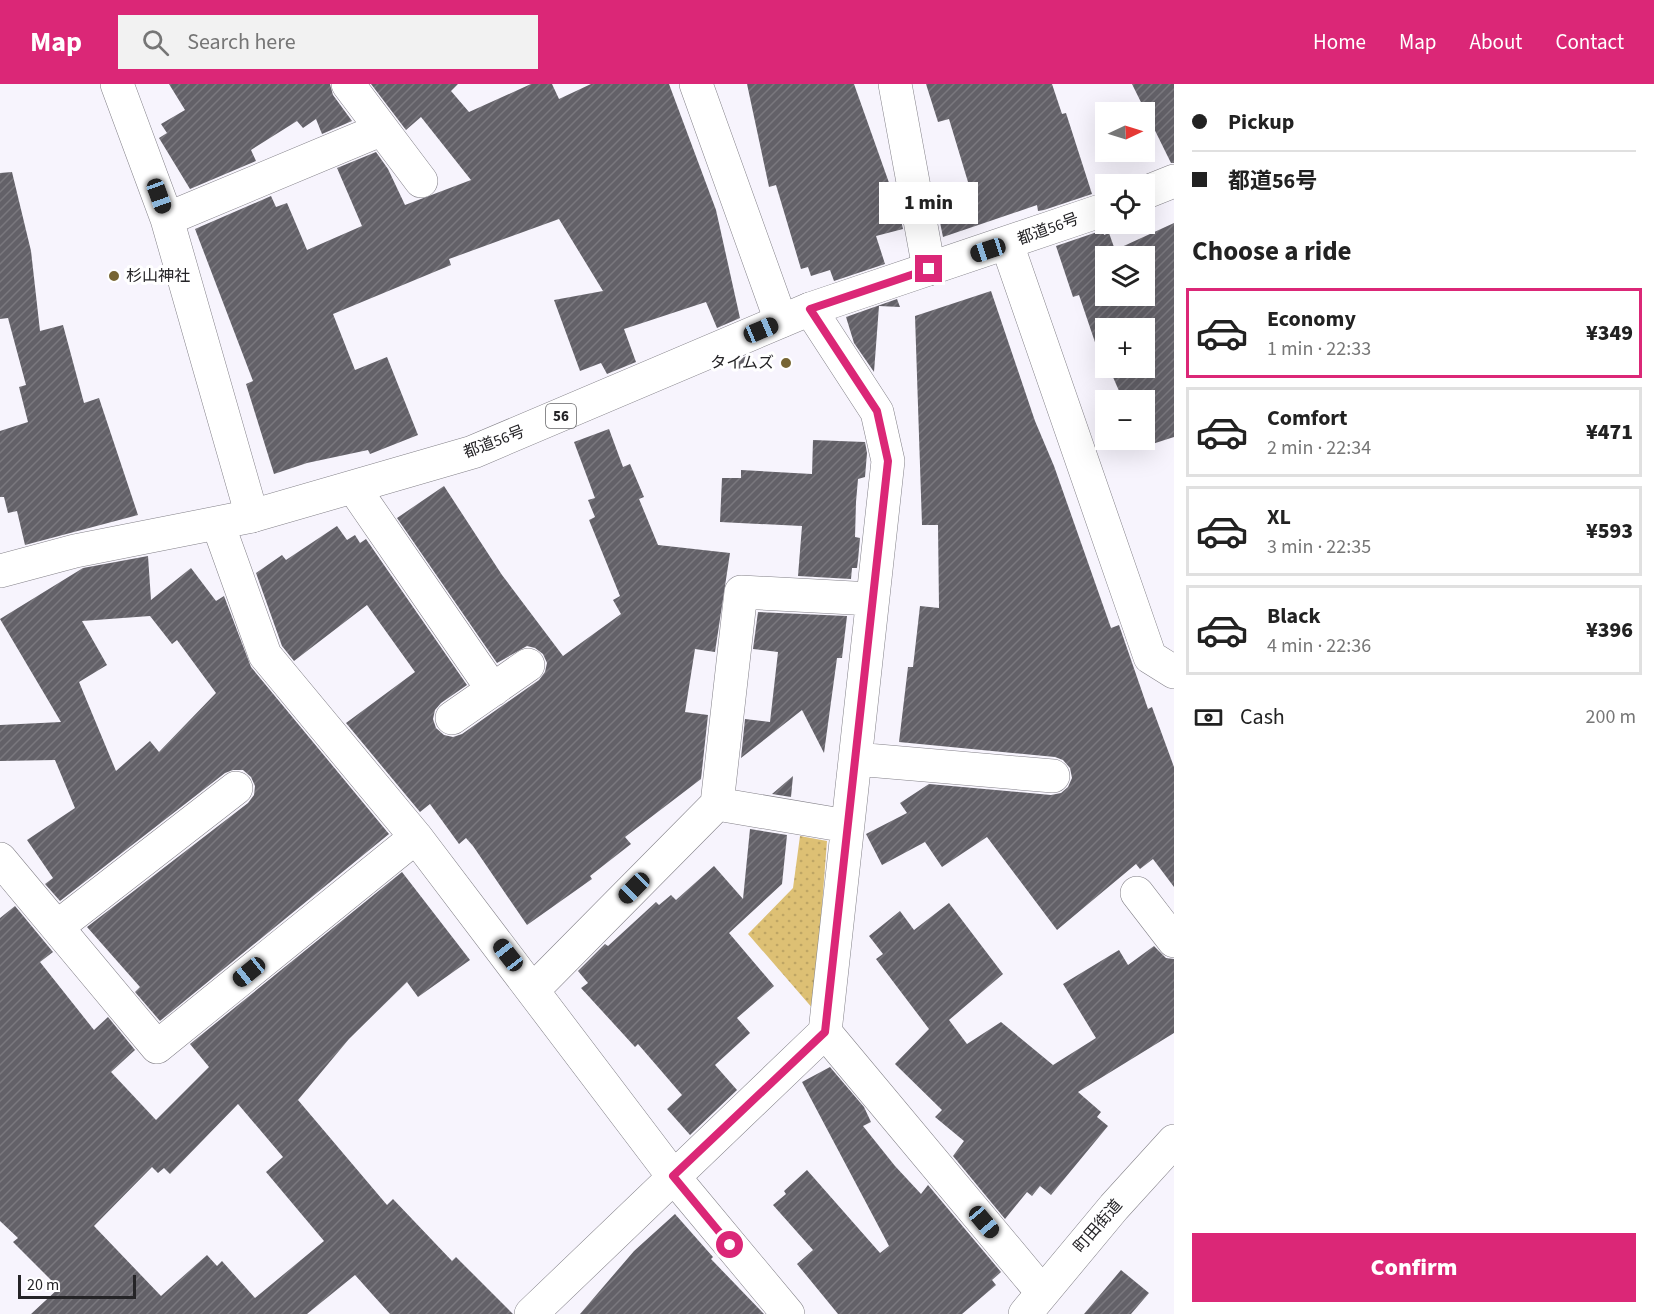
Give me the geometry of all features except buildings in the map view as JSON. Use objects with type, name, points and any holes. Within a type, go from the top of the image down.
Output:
[{"type":"street","points":[[117,84],[167,219],[252,516]]},
{"type":"street","points":[[348,84],[380,130],[421,181]]},
{"type":"street","points":[[531,1314],[825,1032],[888,461],[877,411],[796,315],[696,84]]},
{"type":"street","points":[[895,84],[929,269]]},
{"type":"street","points":[[167,219],[380,130]]},
{"type":"street","points":[[1155,189],[1174,181]]},
{"type":"street","name":"都道56号","points":[[0,571],[75,551],[252,516],[473,452],[796,315],[1095,213]]},
{"type":"street","points":[[1007,244],[1150,657],[1174,672]]},
{"type":"street","points":[[354,488],[493,690]]},
{"type":"street","points":[[218,524],[265,655],[417,837],[673,1176],[788,1314]]},
{"type":"street","points":[[534,989],[717,804],[741,592],[872,599]]},
{"type":"street","points":[[452,718],[528,665]]},
{"type":"street","points":[[855,759],[1053,776]]},
{"type":"street","points":[[57,927],[236,788]]},
{"type":"street","points":[[717,804],[847,826]]},
{"type":"street","points":[[0,859],[157,1047],[417,837]]},
{"type":"street","points":[[1137,893],[1174,941]]},
{"type":"street","points":[[825,1032],[1033,1303]]},
{"type":"street","name":"町田街道","points":[[1033,1303],[1174,1141]]},
{"type":"shaded area","points":[[800,836],[827,841],[814,1010],[748,934],[793,888]]},
{"type":"place","name":"杉山神社","points":[[114,276]]},
{"type":"place","name":"タイムズ","points":[[786,363]]},
{"type":"route","points":[[730,1245],[673,1176],[825,1032],[888,461],[877,411],[810,309],[929,269]]}]
